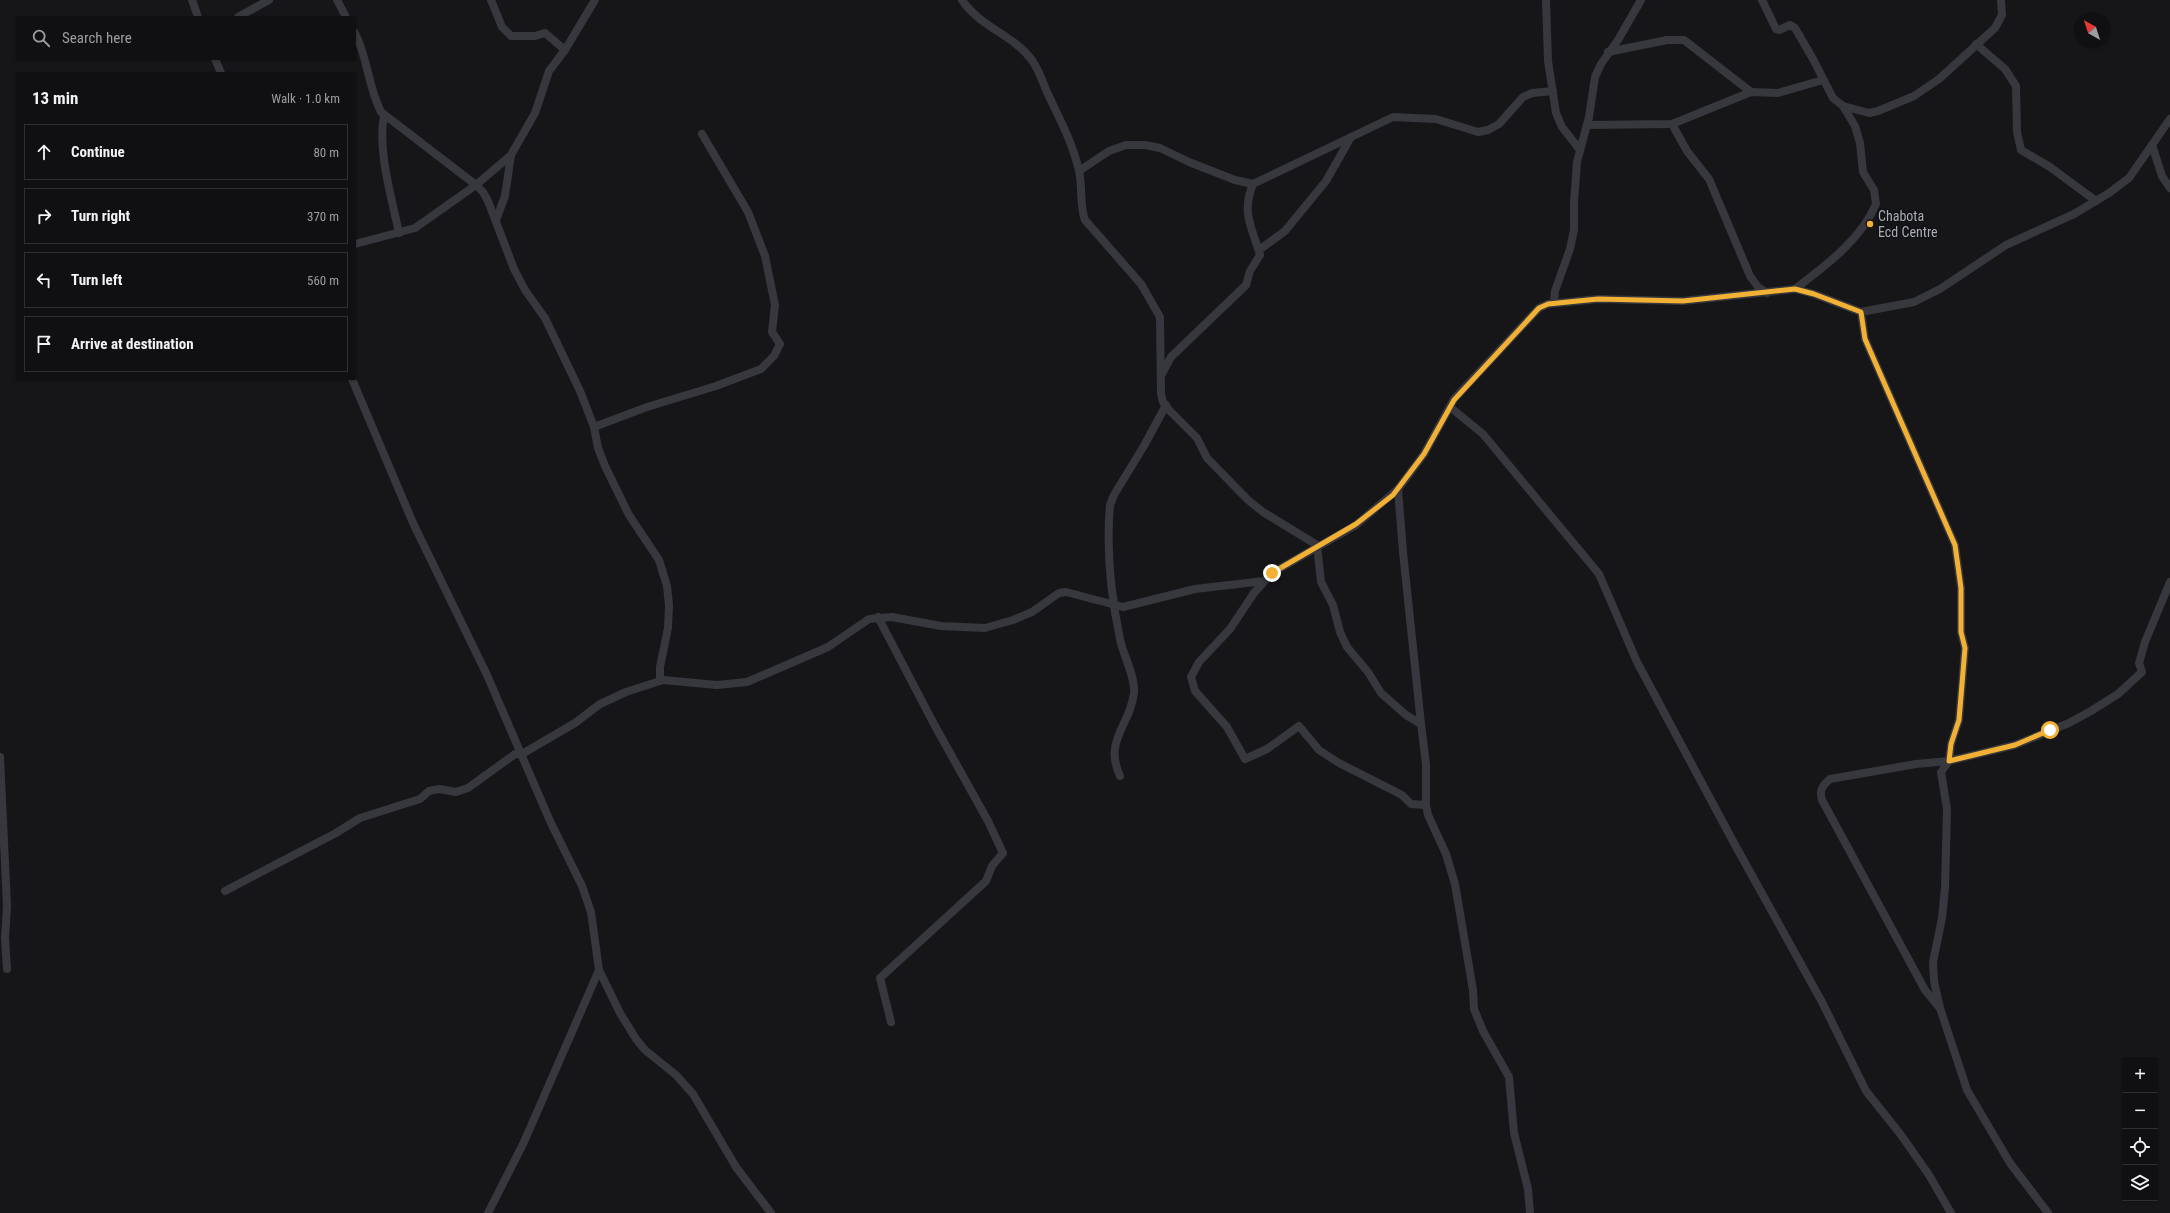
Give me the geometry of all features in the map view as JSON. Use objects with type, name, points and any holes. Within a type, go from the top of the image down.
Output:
[{"type":"street","points":[[192,0],[198,16]]},
{"type":"street","points":[[240,16],[269,0]]},
{"type":"street","points":[[337,0],[345,16]]},
{"type":"street","points":[[491,0],[502,27],[511,36],[535,36],[545,33],[565,50]]},
{"type":"street","points":[[356,244],[415,228],[476,185],[511,155],[535,113],[550,71],[565,50],[595,0]]},
{"type":"street","points":[[962,0],[972,12],[1010,40],[1031,58],[1038,69],[1066,130],[1079,171],[1082,212],[1085,220],[1141,284],[1160,317],[1161,394],[1166,405],[1190,429],[1207,458],[1251,503],[1317,545]]},
{"type":"street","points":[[1546,0],[1548,61],[1558,120],[1580,150]]},
{"type":"street","points":[[1554,303],[1555,291],[1570,249],[1574,230],[1574,192],[1580,150],[1587,125],[1595,77],[1608,52],[1641,0]]},
{"type":"street","points":[[1762,0],[1776,29],[1779,30],[1790,25],[1795,28],[1833,98],[1842,106],[1855,126],[1860,143],[1863,172],[1874,190],[1876,204],[1850,242],[1821,269],[1795,289]]},
{"type":"street","points":[[1842,106],[1869,113],[1878,111],[1914,96],[1939,79],[1999,22],[2003,6],[2001,0]]},
{"type":"street","points":[[356,36],[366,61],[376,103],[384,116],[484,192],[512,265],[525,290],[545,318],[580,391],[594,427],[598,448],[604,466],[629,515],[659,560],[667,586],[669,605],[668,628],[660,667],[660,681]]},
{"type":"street","points":[[1608,52],[1667,40],[1684,40],[1751,92]]},
{"type":"street","points":[[1976,44],[2005,69],[2016,86],[2016,132],[2021,150],[2050,167],[2096,201]]},
{"type":"street","points":[[215,60],[221,72]]},
{"type":"street","points":[[1587,125],[1672,124],[1751,92],[1778,93],[1823,80]]},
{"type":"street","points":[[1079,171],[1109,151],[1126,145],[1145,145],[1160,148],[1235,180],[1253,184],[1270,177],[1383,120],[1399,116],[1436,119],[1478,132],[1488,130],[1499,124],[1523,97],[1532,93],[1552,91]]},
{"type":"street","points":[[384,116],[382,126],[382,145],[399,233]]},
{"type":"street","points":[[1426,805],[1411,804],[1402,795],[1339,763],[1319,750],[1299,726],[1267,749],[1245,759],[1227,727],[1195,691],[1191,677],[1194,670],[1230,630],[1264,581],[1281,566],[1292,562],[1317,545],[1356,524],[1398,489],[1424,454],[1454,400],[1539,308],[1554,303],[1598,299],[1683,301],[1795,289],[1814,294],[1861,312],[1914,302],[1940,290],[2006,245],[2074,214],[2129,178],[2170,118]]},
{"type":"street","points":[[1672,124],[1687,151],[1709,179],[1750,276],[1758,287],[1767,293]]},
{"type":"street","points":[[594,427],[760,369],[774,356],[780,344],[772,332],[775,304],[765,256],[748,212],[702,134]]},
{"type":"street","points":[[1259,250],[1284,231],[1326,181],[1352,136]]},
{"type":"street","points":[[2152,145],[2162,176],[2170,188]]},
{"type":"street","points":[[496,220],[506,196],[511,155]]},
{"type":"street","points":[[1161,375],[1171,357],[1246,285],[1250,271],[1260,254],[1246,210],[1247,198],[1253,184]]},
{"type":"street","points":[[1861,312],[1865,339],[1955,545],[1961,588],[1961,632],[1965,648],[1959,720],[1951,744],[1949,761],[1941,772],[1947,808],[1945,888],[1942,918],[1933,962],[1934,981],[1940,1008],[1967,1090],[2010,1163],[2048,1213]]},
{"type":"street","points":[[352,380],[413,523],[465,629],[522,754],[550,821],[582,886],[591,912],[599,970],[620,1013],[636,1039],[649,1054],[676,1075],[693,1094],[736,1167],[771,1213]]},
{"type":"street","points":[[1120,776],[1114,761],[1115,744],[1132,702],[1134,691],[1120,641],[1111,583],[1110,505],[1114,495],[1145,444],[1166,405]]},
{"type":"street","points":[[1450,407],[1483,434],[1599,574],[1637,662],[1730,836],[1822,1002],[1866,1091],[1905,1140],[1929,1175],[1951,1213]]},
{"type":"street","points":[[1398,489],[1426,764],[1426,805],[1428,815],[1446,854],[1455,884],[1473,990],[1474,1009],[1483,1031],[1509,1077],[1514,1133],[1528,1188],[1530,1213]]},
{"type":"street","points":[[1317,545],[1320,582],[1333,605],[1340,632],[1347,647],[1368,672],[1381,693],[1406,715],[1421,724]]},
{"type":"street","points":[[225,891],[336,833],[360,818],[420,799],[429,791],[439,789],[456,792],[468,788],[515,754],[522,754],[575,723],[600,704],[626,692],[660,681],[717,685],[747,682],[828,647],[869,619],[878,617],[903,619],[941,626],[985,628],[1013,620],[1032,612],[1059,593],[1066,592],[1123,607],[1195,589],[1264,581]]},
{"type":"street","points":[[1940,1008],[1925,990],[1822,800],[1820,793],[1822,786],[1830,779],[1916,764],[1949,761],[2015,745],[2070,723],[2118,694],[2142,672],[2139,663],[2145,642],[2170,582]]},
{"type":"street","points":[[878,617],[934,726],[988,821],[1003,853],[992,866],[986,881],[880,978],[891,1022]]},
{"type":"street","points":[[0,757],[8,906],[6,938],[8,969]]},
{"type":"street","points":[[488,1213],[524,1142],[599,970]]},
{"type":"place","name":"Chabota Ecd Centre","points":[[1870,224]]},
{"type":"route","points":[[1272,573],[1281,566],[1292,562],[1317,545],[1356,524],[1393,495],[1424,454],[1454,400],[1468,387],[1539,308],[1548,304],[1560,302],[1598,299],[1642,298],[1683,301],[1795,289],[1806,291],[1861,312],[1861,325],[1865,339],[1955,545],[1961,588],[1961,632],[1965,648],[1963,691],[1959,720],[1951,744],[1949,761],[2015,745],[2050,730]]}]
